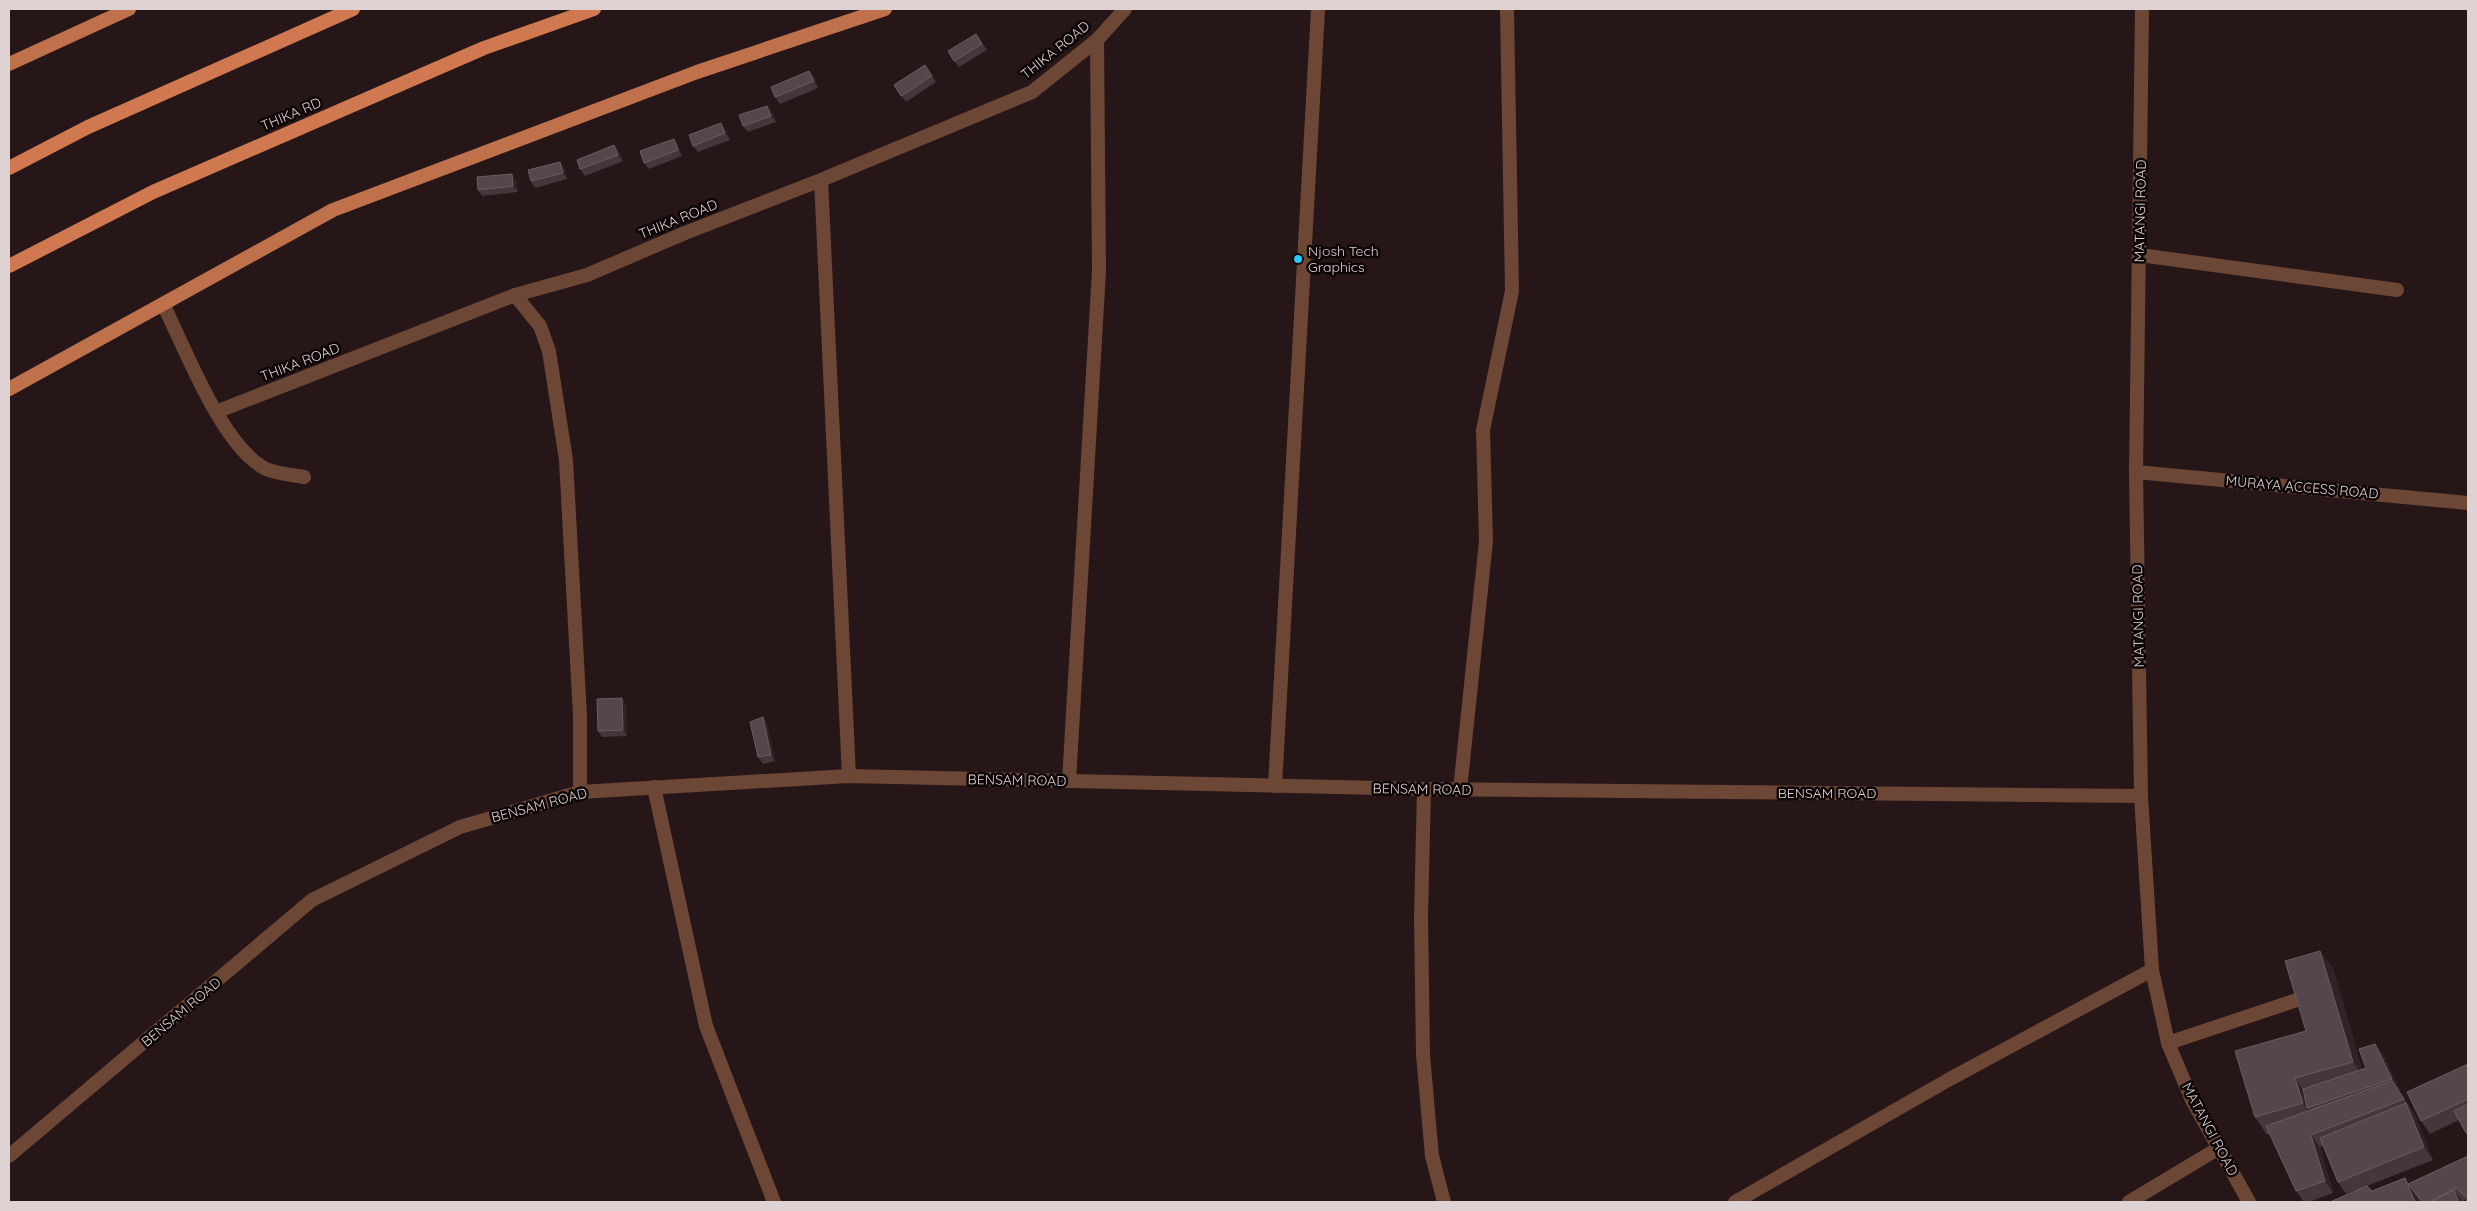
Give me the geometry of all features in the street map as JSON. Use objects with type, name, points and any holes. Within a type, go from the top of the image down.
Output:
[{"type":"highway","points":[[9,168],[88,128],[353,9]]},
{"type":"highway","name":"THIKA RD","points":[[9,266],[153,192],[484,48],[594,9]]},
{"type":"main road","points":[[9,64],[130,9]]},
{"type":"main road","points":[[9,389],[333,210],[697,72],[885,9]]},
{"type":"street","name":"THIKA ROAD","points":[[216,412],[514,295],[587,275],[685,233],[821,180],[1032,92],[1097,40],[1125,9]]},
{"type":"street","points":[[1275,786],[1318,9]]},
{"type":"street","points":[[1460,790],[1486,541],[1483,430],[1512,291],[1507,9]]},
{"type":"street","name":"MATANGI ROAD","points":[[2142,9],[2136,472],[2141,796],[2152,970],[2168,1043],[2192,1100],[2249,1202]]},
{"type":"street","points":[[1069,781],[1099,271],[1097,40]]},
{"type":"street","points":[[821,180],[849,776]]},
{"type":"street","points":[[2140,255],[2397,290]]},
{"type":"street","points":[[514,295],[540,326],[549,351],[566,460],[580,716],[580,792]]},
{"type":"street","points":[[163,304],[216,412],[238,445],[267,469],[304,477]]},
{"type":"street","name":"MURAYA ACCESS ROAD","points":[[2136,472],[2468,503]]},
{"type":"street","name":"BENSAM ROAD","points":[[9,1156],[312,900],[460,827],[580,792],[849,776],[1460,790],[2141,796]]},
{"type":"street","points":[[654,787],[706,1026],[774,1202]]},
{"type":"street","points":[[1424,789],[1420,916],[1423,1055],[1432,1156],[1444,1202]]},
{"type":"street","points":[[1735,1202],[1948,1080],[2152,970]]},
{"type":"street","points":[[2168,1043],[2303,998]]},
{"type":"street","points":[[2129,1202],[2219,1148]]},
{"type":"building","points":[[976,34],[982,44],[954,61],[948,51]]},
{"type":"building","points":[[925,65],[932,76],[901,96],[894,85]]},
{"type":"building","points":[[809,71],[814,81],[775,97],[771,87]]},
{"type":"building","points":[[767,106],[771,116],[743,126],[739,115]]},
{"type":"building","points":[[721,123],[725,133],[693,146],[689,135]]},
{"type":"building","points":[[674,139],[678,150],[644,163],[640,151]]},
{"type":"building","points":[[614,145],[618,155],[580,169],[577,160]]},
{"type":"building","points":[[560,162],[563,173],[531,181],[528,170]]},
{"type":"building","points":[[512,174],[513,186],[478,190],[477,177]]},
{"type":"building","points":[[622,698],[623,730],[598,731],[597,699]]},
{"type":"building","points":[[763,717],[771,755],[758,757],[750,722]]},
{"type":"building","points":[[2320,951],[2353,1062],[2295,1078],[2303,1103],[2255,1117],[2235,1051],[2306,1031],[2285,961]]},
{"type":"building","points":[[2375,1044],[2392,1079],[2307,1108],[2303,1089],[2366,1068],[2359,1049]]},
{"type":"building","points":[[2468,1064],[2468,1099],[2421,1121],[2407,1092]]},
{"type":"building","points":[[2392,1081],[2404,1099],[2311,1135],[2325,1181],[2296,1191],[2266,1126]]},
{"type":"building","points":[[2406,1103],[2424,1147],[2338,1182],[2320,1138]]},
{"type":"building","points":[[2468,1104],[2468,1132],[2466,1133],[2454,1111]]},
{"type":"building","points":[[2468,1156],[2468,1199],[2456,1188],[2429,1202],[2422,1202],[2408,1184]]},
{"type":"building","points":[[2405,1178],[2415,1202],[2330,1202],[2367,1186],[2372,1191]]},
{"type":"building","points":[[2454,1190],[2459,1202],[2431,1202]]},
{"type":"place","name":"Njosh Tech Graphics","points":[[1298,259]]}]
